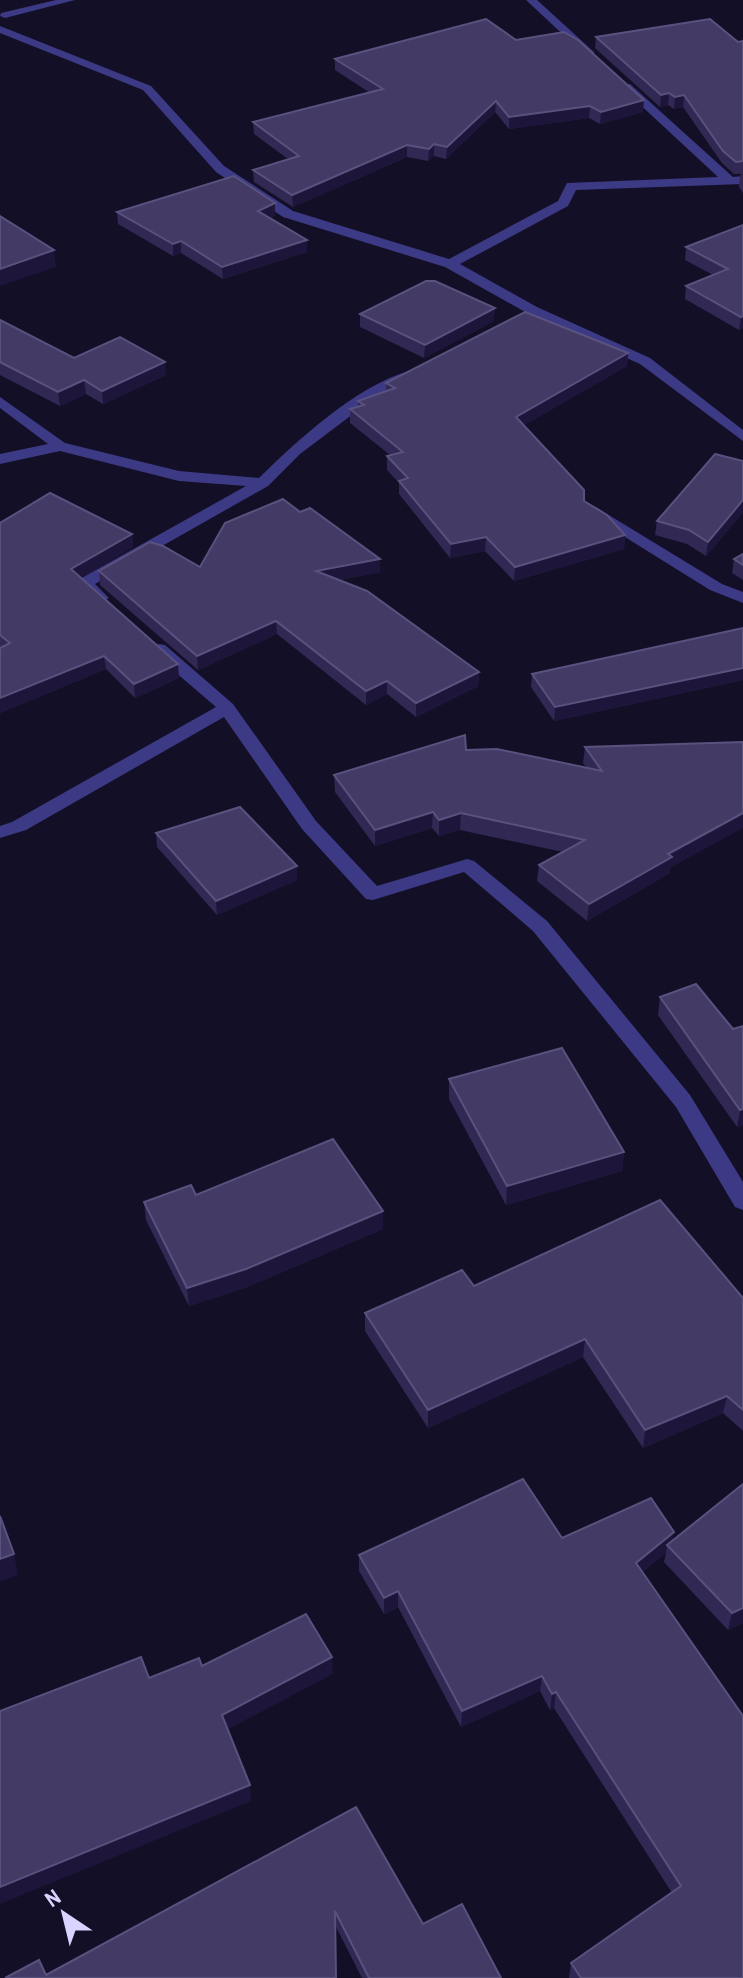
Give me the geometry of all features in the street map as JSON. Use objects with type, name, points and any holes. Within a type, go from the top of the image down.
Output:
[{"type":"street","points":[[5,15],[70,0]]},
{"type":"street","points":[[531,0],[601,64]]},
{"type":"street","points":[[0,29],[147,88],[220,169],[288,214],[450,264],[525,314],[645,361],[743,437]]},
{"type":"street","points":[[613,74],[736,180]]},
{"type":"street","points":[[450,264],[563,203],[571,186],[736,180]]},
{"type":"street","points":[[119,614],[84,583],[263,483],[295,451],[364,399],[420,369]]},
{"type":"street","points":[[0,401],[60,446],[179,476],[263,483]]},
{"type":"street","points":[[0,459],[60,446]]},
{"type":"street","points":[[590,509],[716,587],[743,598]]},
{"type":"street","points":[[143,635],[227,708],[309,825],[373,894],[467,865],[540,926],[683,1101],[743,1201]]},
{"type":"street","points":[[0,832],[19,826],[227,708]]},
{"type":"building","points":[[486,19],[516,40],[564,32],[578,40],[644,100],[601,112],[590,106],[509,117],[496,101],[447,147],[434,144],[429,149],[407,145],[292,195],[253,170],[299,156],[253,122],[383,89],[335,59]]},
{"type":"building","points":[[710,19],[738,42],[743,41],[743,161],[736,162],[723,151],[684,95],[661,95],[596,37]]},
{"type":"building","points":[[234,176],[275,203],[258,211],[307,240],[222,267],[181,241],[173,244],[117,212]]},
{"type":"building","points":[[0,216],[54,250],[0,269]]},
{"type":"building","points":[[743,225],[741,317],[686,286],[728,269],[686,247]]},
{"type":"building","points":[[426,281],[435,281],[495,308],[425,345],[360,314]]},
{"type":"building","points":[[525,312],[628,353],[516,417],[584,490],[584,501],[607,515],[625,535],[515,567],[486,537],[451,544],[399,481],[408,478],[387,456],[403,452],[350,409],[364,405],[358,401],[395,388],[386,383]]},
{"type":"building","points":[[0,320],[74,358],[120,337],[165,362],[102,391],[84,380],[58,392],[0,362]]},
{"type":"building","points":[[715,454],[743,461],[743,500],[708,542],[689,530],[657,521]]},
{"type":"building","points":[[50,493],[132,534],[71,569],[178,664],[134,684],[104,656],[0,698],[0,648],[10,643],[0,635],[0,523]]},
{"type":"building","points":[[283,499],[300,512],[310,508],[380,559],[316,571],[367,591],[479,672],[416,703],[387,681],[366,691],[276,621],[197,656],[99,571],[150,542],[200,567],[225,523]]},
{"type":"building","points":[[743,554],[743,565],[734,559]]},
{"type":"building","points":[[743,628],[743,668],[555,707],[532,674]]},
{"type":"building","points":[[465,735],[466,750],[497,749],[602,771],[585,747],[743,742],[743,813],[668,854],[672,857],[589,904],[539,865],[585,840],[461,813],[439,820],[433,812],[375,830],[334,775]]},
{"type":"building","points":[[240,807],[297,866],[216,901],[156,833]]},
{"type":"building","points":[[696,984],[733,1029],[743,1026],[743,1109],[740,1110],[660,997]]},
{"type":"building","points":[[562,1048],[624,1152],[507,1186],[449,1079]]},
{"type":"building","points":[[333,1139],[383,1211],[246,1269],[187,1288],[144,1202],[191,1185],[196,1195]]},
{"type":"building","points":[[660,1200],[743,1298],[743,1410],[727,1396],[645,1430],[585,1339],[428,1410],[365,1313],[462,1270],[474,1286]]},
{"type":"building","points":[[523,1479],[562,1538],[651,1498],[674,1532],[636,1563],[743,1716],[743,1978],[581,1978],[571,1963],[681,1886],[556,1692],[552,1694],[542,1676],[462,1711],[398,1591],[384,1598],[359,1555]]},
{"type":"building","points":[[743,1484],[743,1608],[732,1613],[667,1545]]},
{"type":"building","points":[[0,1516],[14,1554],[0,1559]]},
{"type":"building","points":[[306,1614],[332,1657],[222,1715],[250,1785],[0,1887],[0,1711],[141,1657],[149,1678],[199,1658],[202,1666]]},
{"type":"building","points":[[356,1807],[423,1924],[462,1904],[501,1978],[369,1978],[335,1911],[336,1978],[5,1978],[39,1960],[46,1975]]}]
